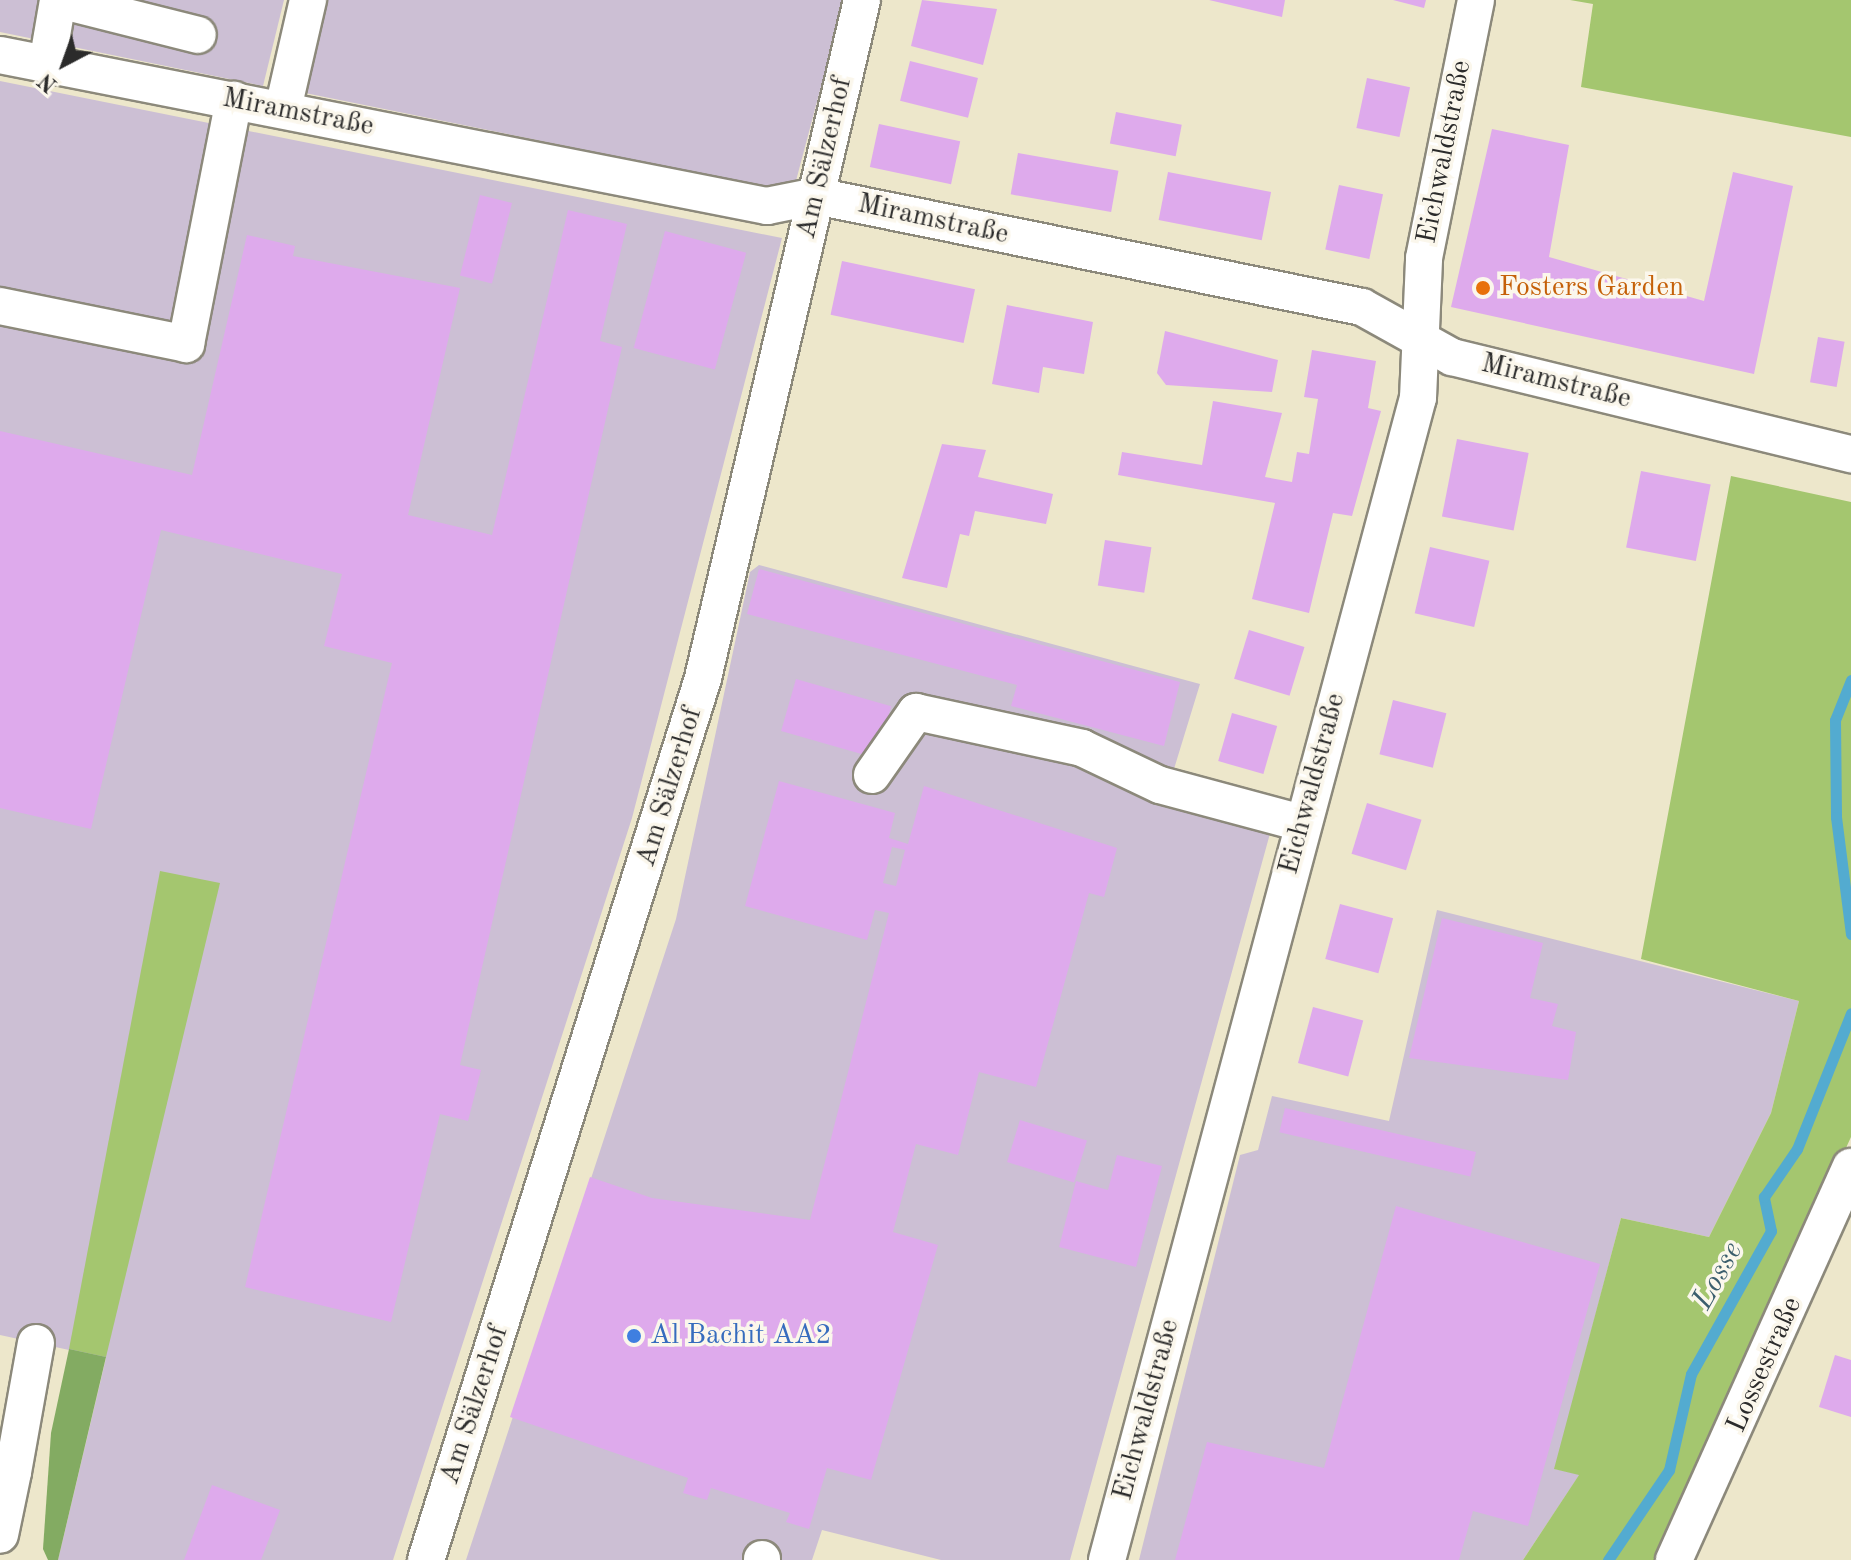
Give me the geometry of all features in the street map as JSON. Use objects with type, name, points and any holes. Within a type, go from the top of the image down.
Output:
[{"type":"street","points":[[47,64],[59,0],[198,35]]},
{"type":"street","points":[[283,109],[308,0]]},
{"type":"street","name":"Am Sälzerhof","points":[[426,1560],[621,901],[703,678],[862,0]]},
{"type":"street","name":"Eichwaldstraße","points":[[1107,1560],[1418,398],[1424,258],[1476,0]]},
{"type":"street","name":"Miramstraße","points":[[0,55],[767,206],[816,196],[1362,307],[1418,342],[1851,454]]},
{"type":"street","points":[[0,306],[186,344],[234,100]]},
{"type":"street","points":[[872,775],[916,712],[1082,748],[1160,785],[1302,823]]},
{"type":"street","name":"Lossestraße","points":[[1674,1560],[1848,1182]]},
{"type":"street","points":[[0,1535],[7,1469],[36,1343]]},
{"type":"shaded area","points":[[0,0],[284,0],[263,86],[0,32]]},
{"type":"shaded area","points":[[326,0],[844,0],[793,192],[305,93]]},
{"type":"shaded area","points":[[0,81],[782,238],[632,818],[393,1560],[58,1560],[106,1358],[0,1335]]},
{"type":"shaded area","points":[[759,565],[1200,684],[1170,782],[1277,808],[1070,1560],[941,1560],[822,1530],[812,1560],[466,1560],[676,919],[750,572]]},
{"type":"shaded area","points":[[1437,910],[1799,1001],[1771,1113],[1709,1237],[1621,1218],[1555,1469],[1580,1474],[1523,1560],[1139,1560],[1240,1155],[1258,1150],[1272,1096],[1389,1121]]},
{"type":"green space","points":[[1570,0],[1851,0],[1851,137],[1581,87],[1593,4]]},
{"type":"green space","points":[[1731,476],[1851,502],[1851,1137],[1657,1560],[1523,1560],[1579,1475],[1554,1469],[1621,1218],[1709,1237],[1771,1113],[1799,1001],[1641,959]]},
{"type":"green space","points":[[160,871],[220,883],[106,1357],[69,1349]]},
{"type":"green space","points":[[69,1349],[106,1357],[58,1560],[48,1560],[43,1549],[51,1433]]},
{"type":"building","points":[[922,0],[997,9],[983,65],[911,46]]},
{"type":"building","points":[[1209,0],[1285,0],[1282,17]]},
{"type":"building","points":[[1393,0],[1426,0],[1424,8]]},
{"type":"building","points":[[910,61],[978,78],[968,118],[900,101]]},
{"type":"building","points":[[1367,78],[1410,87],[1399,137],[1356,128]]},
{"type":"building","points":[[1116,112],[1182,125],[1176,156],[1110,143]]},
{"type":"building","points":[[879,124],[960,141],[951,184],[870,167]]},
{"type":"building","points":[[1492,129],[1569,145],[1549,257],[1704,301],[1733,172],[1793,186],[1754,374],[1451,307]]},
{"type":"building","points":[[1018,153],[1118,171],[1111,212],[1011,194]]},
{"type":"building","points":[[1168,172],[1271,192],[1262,240],[1159,220]]},
{"type":"building","points":[[1339,185],[1383,194],[1369,259],[1325,250]]},
{"type":"building","points":[[480,195],[512,203],[492,284],[460,276]]},
{"type":"building","points":[[568,210],[627,224],[600,341],[622,347],[460,1065],[481,1070],[468,1121],[440,1114],[391,1322],[245,1287],[392,663],[324,646],[342,574],[161,530],[91,829],[0,808],[0,431],[192,475],[247,235],[295,246],[293,256],[460,288],[408,515],[492,535]]},
{"type":"building","points":[[665,231],[746,253],[715,370],[634,348]]},
{"type":"building","points":[[842,261],[975,289],[964,343],[831,315]]},
{"type":"building","points":[[1007,305],[1093,322],[1084,374],[1043,367],[1039,393],[992,384]]},
{"type":"building","points":[[1165,331],[1278,360],[1272,392],[1166,385],[1157,373]]},
{"type":"building","points":[[1818,337],[1845,342],[1837,387],[1810,382]]},
{"type":"building","points":[[1312,350],[1376,361],[1368,408],[1381,411],[1352,516],[1333,513],[1309,613],[1252,599],[1275,503],[1118,475],[1122,452],[1202,465],[1213,401],[1282,413],[1265,477],[1292,482],[1297,452],[1309,454],[1318,399],[1304,397]]},
{"type":"building","points":[[1457,439],[1529,453],[1514,530],[1442,517]]},
{"type":"building","points":[[942,444],[986,450],[978,477],[1053,494],[1046,524],[975,511],[969,536],[960,534],[947,588],[902,578]]},
{"type":"building","points":[[1641,471],[1711,485],[1696,561],[1626,548]]},
{"type":"building","points":[[1105,540],[1151,547],[1144,593],[1098,585]]},
{"type":"building","points":[[1430,547],[1489,561],[1474,627],[1415,613]]},
{"type":"building","points":[[759,569],[1180,682],[1164,746],[1011,706],[1017,685],[747,614]]},
{"type":"building","points":[[1249,630],[1304,647],[1290,696],[1234,679]]},
{"type":"building","points":[[796,679],[891,706],[876,758],[781,731]]},
{"type":"building","points":[[1393,700],[1446,713],[1433,768],[1379,754]]},
{"type":"building","points":[[1232,713],[1277,726],[1263,774],[1218,761]]},
{"type":"building","points":[[779,781],[895,813],[889,838],[908,844],[924,786],[1117,848],[1104,897],[1089,893],[1036,1087],[979,1072],[958,1155],[916,1144],[893,1232],[938,1245],[871,1480],[827,1468],[809,1529],[786,1522],[790,1513],[711,1488],[707,1500],[683,1493],[688,1478],[510,1417],[590,1177],[652,1198],[810,1220],[889,913],[875,910],[867,940],[745,906]],"holes":[[[892,847],[905,850],[896,886],[883,883]]]},
{"type":"building","points":[[1367,803],[1422,820],[1406,870],[1352,854]]},
{"type":"building","points":[[1340,904],[1393,918],[1378,973],[1325,959]]},
{"type":"building","points":[[1442,918],[1543,943],[1530,998],[1558,1004],[1552,1026],[1576,1032],[1568,1080],[1409,1058]]},
{"type":"building","points":[[1313,1007],[1363,1020],[1348,1076],[1298,1063]]},
{"type":"building","points":[[1285,1108],[1476,1152],[1470,1176],[1279,1132]]},
{"type":"building","points":[[1020,1120],[1087,1140],[1074,1183],[1007,1162]]},
{"type":"building","points":[[1117,1155],[1162,1166],[1136,1267],[1059,1247],[1076,1181],[1108,1190]]},
{"type":"building","points":[[1396,1206],[1600,1264],[1528,1526],[1473,1511],[1459,1560],[1175,1560],[1207,1442],[1324,1468]]},
{"type":"building","points":[[1835,1355],[1851,1360],[1851,1417],[1819,1407]]},
{"type":"building","points":[[212,1485],[280,1510],[261,1560],[184,1560]]},
{"type":"waterway","name":"Losse","points":[[1851,680],[1835,720],[1836,817],[1851,934]]},
{"type":"waterway","name":"Losse","points":[[1608,1560],[1669,1470],[1691,1374],[1771,1231],[1764,1197],[1797,1149],[1851,1013]]},
{"type":"place","name":"Fosters Garden","points":[[1483,288]]},
{"type":"place","name":"Al Bachit AA2","points":[[634,1336]]}]
